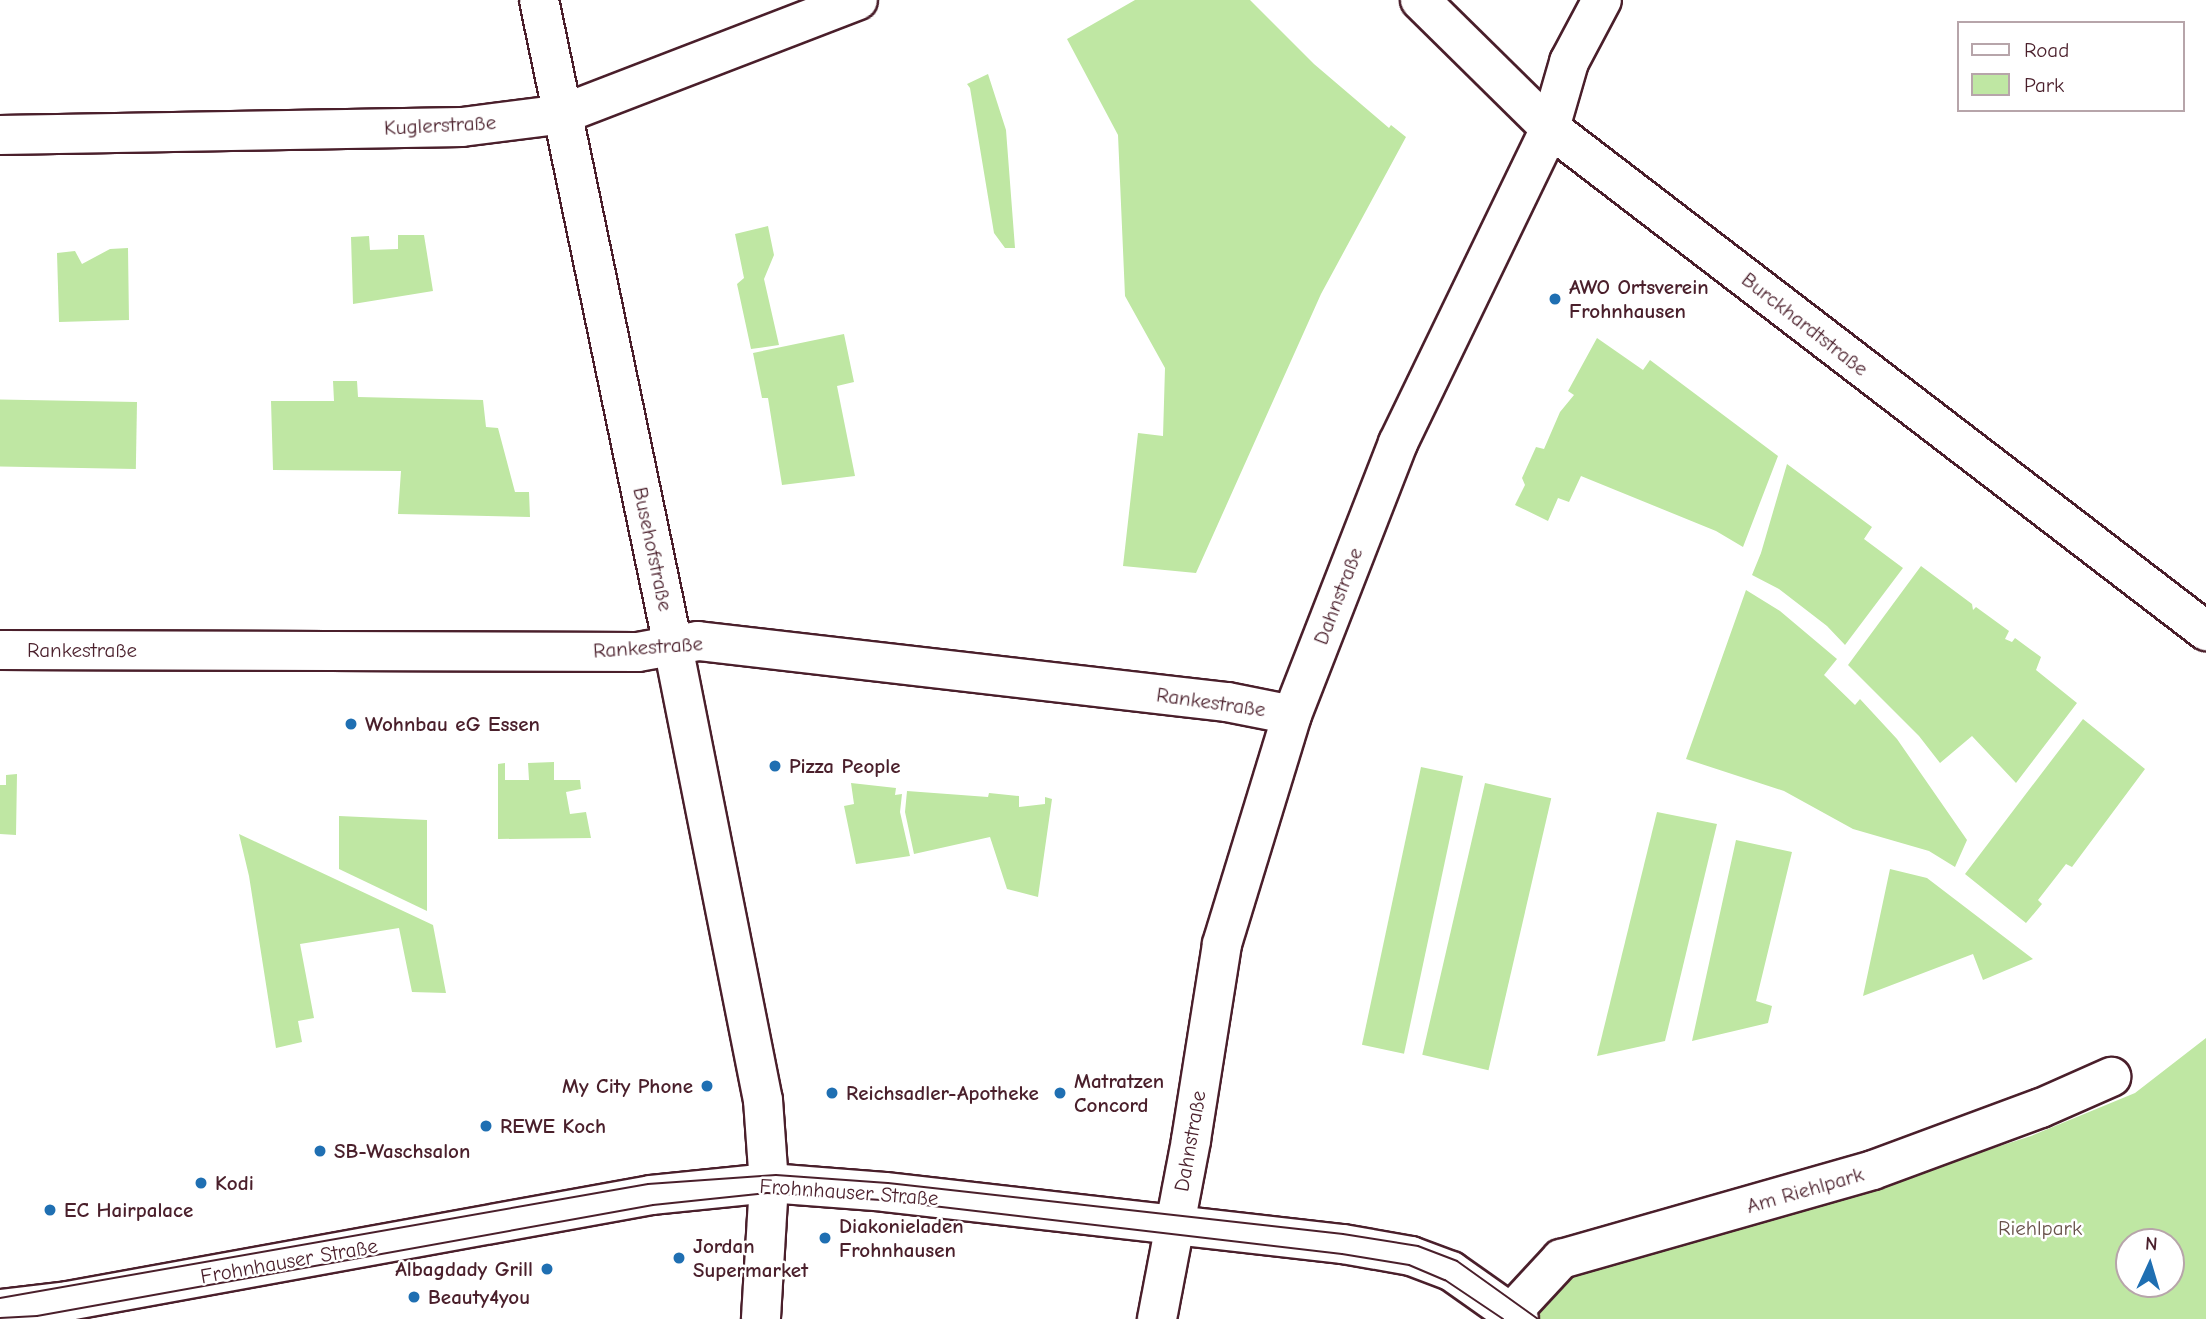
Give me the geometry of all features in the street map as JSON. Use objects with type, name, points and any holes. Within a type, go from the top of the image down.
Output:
[{"type":"street","name":"Busehofstraße","points":[[539,0],[673,646],[763,1100],[769,1183],[761,1319]]},
{"type":"street","name":"Kuglerstraße","points":[[0,135],[462,127],[563,114],[858,0]]},
{"type":"street","name":"Burckhardtstraße","points":[[1420,0],[1550,128],[2206,631]]},
{"type":"street","name":"Dahnstraße","points":[[1157,1319],[1191,1140],[1222,944],[1292,715],[1398,443],[1550,128],[1569,62],[1602,0]]},
{"type":"street","name":"Rankestraße","points":[[0,650],[638,652],[698,641],[1227,702],[1292,715]]},
{"type":"street","name":"Am Riehlpark","points":[[1515,1316],[1561,1259],[1872,1170],[2041,1108],[2111,1077]]},
{"type":"street","name":"Frohnhauser Straße","points":[[0,1309],[68,1301],[652,1195],[769,1183],[885,1192],[1343,1244],[1411,1256],[1451,1271],[1515,1316]]},
{"type":"street","points":[[0,1309],[0,1319]]},
{"type":"green space","points":[[1135,0],[1250,0],[1314,64],[1389,128],[1391,125],[1406,137],[1321,294],[1196,573],[1123,566],[1138,433],[1163,436],[1165,368],[1125,296],[1118,135],[1067,39]]},
{"type":"green space","points":[[988,74],[1006,130],[1015,248],[1005,248],[994,233],[970,88],[967,84]]},
{"type":"green space","points":[[768,226],[774,255],[764,279],[779,345],[751,349],[737,284],[744,278],[735,234]]},
{"type":"green space","points":[[398,235],[424,235],[433,291],[353,304],[351,237],[369,236],[370,250],[398,249]]},
{"type":"green space","points":[[128,248],[129,320],[59,322],[57,253],[75,251],[82,264],[110,249]]},
{"type":"green space","points":[[844,334],[854,382],[837,386],[855,476],[782,485],[768,398],[762,398],[753,353]]},
{"type":"green space","points":[[1597,338],[1643,370],[1650,360],[1778,456],[1743,547],[1716,531],[1581,476],[1569,502],[1558,498],[1548,521],[1515,505],[1525,485],[1522,478],[1536,447],[1544,449],[1560,412],[1574,395],[1568,391]]},
{"type":"green space","points":[[333,381],[357,381],[358,397],[483,400],[486,427],[498,428],[515,492],[529,492],[530,517],[398,514],[401,471],[273,470],[271,401],[334,401]]},
{"type":"green space","points":[[0,400],[137,402],[136,469],[0,467]]},
{"type":"green space","points":[[1787,464],[1872,527],[1864,539],[1903,568],[1845,645],[1827,626],[1779,589],[1752,575]]},
{"type":"green space","points":[[1921,566],[1972,604],[1973,610],[1976,607],[2009,631],[2005,639],[2012,642],[2015,638],[2041,657],[2036,670],[2077,703],[2016,783],[1972,736],[1940,763],[1919,736],[1848,665]]},
{"type":"green space","points":[[1746,590],[1780,611],[1837,659],[1824,675],[1855,705],[1860,699],[1897,739],[1967,840],[1955,867],[1929,851],[1853,829],[1784,791],[1686,759]]},
{"type":"green space","points":[[2083,719],[2145,769],[2072,867],[2066,864],[2038,900],[2042,904],[2026,923],[1965,874]]},
{"type":"green space","points":[[554,762],[554,780],[580,780],[581,789],[566,792],[570,814],[586,812],[591,838],[498,839],[498,764],[505,763],[505,780],[529,780],[528,763]]},
{"type":"green space","points":[[1421,767],[1463,776],[1404,1054],[1362,1045]]},
{"type":"green space","points":[[17,774],[16,835],[0,834],[0,785],[6,785],[6,775]]},
{"type":"green space","points":[[851,783],[896,788],[895,795],[902,794],[900,812],[910,856],[856,864],[844,806],[854,804]]},
{"type":"green space","points":[[1485,783],[1551,798],[1488,1070],[1422,1055]]},
{"type":"green space","points":[[907,791],[988,797],[989,793],[1019,796],[1019,807],[1045,804],[1045,797],[1052,799],[1038,897],[1007,889],[990,837],[914,854],[905,812]]},
{"type":"green space","points":[[1657,812],[1717,824],[1665,1041],[1597,1056]]},
{"type":"green space","points":[[339,816],[427,820],[427,911],[339,869]]},
{"type":"green space","points":[[239,834],[433,925],[446,993],[412,992],[399,928],[300,944],[314,1018],[298,1021],[302,1042],[276,1048],[249,876]]},
{"type":"green space","points":[[1736,840],[1792,852],[1756,1001],[1772,1006],[1768,1023],[1692,1041]]},
{"type":"green space","points":[[1890,869],[1927,878],[2033,959],[1983,980],[1973,954],[1863,996]]},
{"type":"green space","name":"Riehlpark","points":[[2206,1038],[2206,1319],[1535,1319],[1532,1298],[1576,1271],[1829,1201],[2031,1136],[2135,1093]]},
{"type":"tram line","points":[[0,1298],[648,1184],[776,1175],[888,1183],[1343,1234],[1418,1246],[1457,1261],[1538,1319]]},
{"type":"tram line","points":[[0,1318],[37,1316],[653,1205],[767,1193],[882,1200],[1342,1254],[1409,1265],[1445,1280],[1503,1319]]},
{"type":"place","name":"AWO Ortsverein Frohnhausen","points":[[1555,299]]},
{"type":"place","name":"Wohnbau eG Essen","points":[[351,724]]},
{"type":"place","name":"Pizza People","points":[[775,766]]},
{"type":"place","name":"My City Phone","points":[[707,1086]]},
{"type":"place","name":"Reichsadler-Apotheke","points":[[832,1093]]},
{"type":"place","name":"Matratzen Concord","points":[[1060,1093]]},
{"type":"place","name":"REWE Koch","points":[[486,1126]]},
{"type":"place","name":"SB-Waschsalon","points":[[320,1151]]},
{"type":"place","name":"Kodi","points":[[201,1183]]},
{"type":"place","name":"EC Hairpalace","points":[[50,1210]]},
{"type":"place","name":"Diakonieladen Frohnhausen","points":[[825,1238]]},
{"type":"place","name":"Jordan Supermarket","points":[[679,1258]]},
{"type":"place","name":"Albagdady Grill","points":[[547,1269]]},
{"type":"place","name":"Beauty4you","points":[[414,1297]]}]
